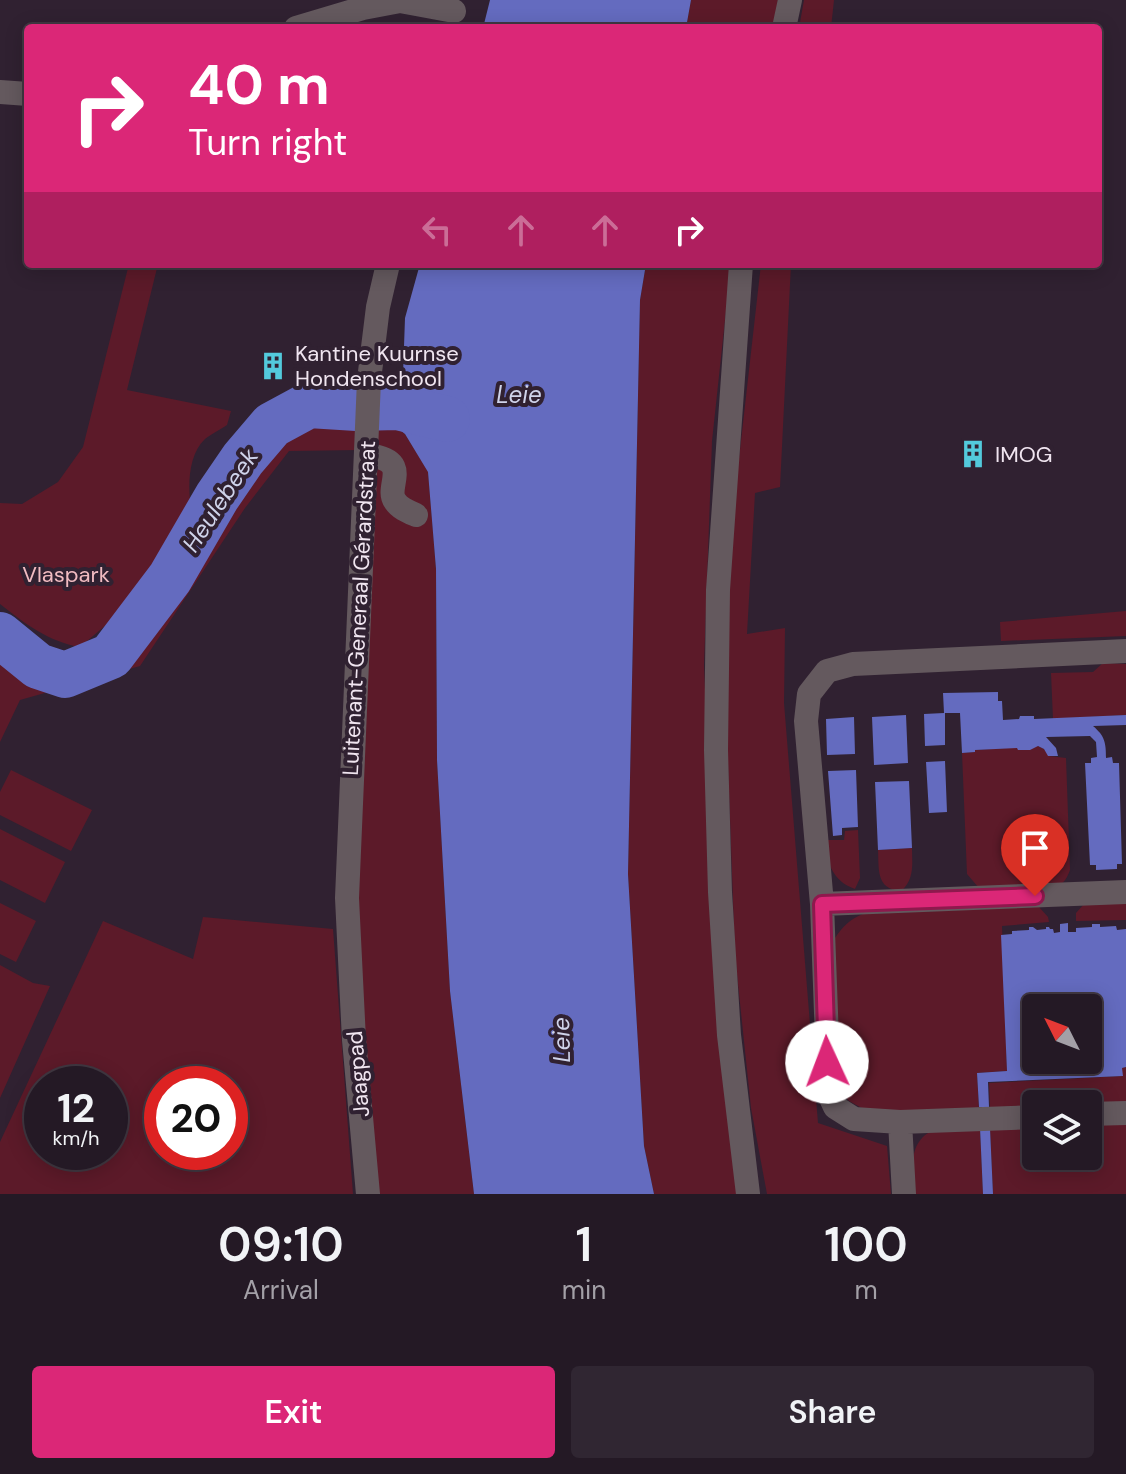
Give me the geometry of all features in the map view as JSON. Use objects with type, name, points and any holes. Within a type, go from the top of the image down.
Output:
[{"type":"street","points":[[785,24],[790,0]]},
{"type":"street","points":[[309,24],[400,1],[454,13]]},
{"type":"street","points":[[0,92],[24,94]]},
{"type":"street","name":"Luitenant-Generaal Gérardstraat","points":[[349,953],[347,898],[371,449],[369,380],[378,307],[387,268]]},
{"type":"street","points":[[741,268],[718,590],[716,750],[720,892],[729,1035],[748,1194]]},
{"type":"street","points":[[371,449],[394,470],[394,501],[416,515]]},
{"type":"street","points":[[1022,1118],[900,1122],[854,1119],[835,1107],[829,1094],[822,904],[806,721],[809,694],[827,671],[853,664],[1126,651]]},
{"type":"street","points":[[822,904],[1126,892]]},
{"type":"street","name":"Jaagpad","points":[[349,953],[368,1194]]},
{"type":"street","points":[[1102,1114],[1126,1113]]},
{"type":"street","points":[[900,1122],[904,1194]]},
{"type":"green space","points":[[691,0],[778,0],[774,24],[687,24]]},
{"type":"green space","points":[[804,0],[834,0],[831,24],[800,24]]},
{"type":"green space","name":"Vlaspark","points":[[128,268],[157,268],[127,390],[231,411],[227,425],[205,439],[194,455],[189,486],[192,516],[171,535],[113,619],[80,647],[47,636],[0,604],[0,503],[22,504],[58,482],[83,447]]},
{"type":"green space","points":[[645,268],[731,268],[712,441],[704,665],[715,927],[740,1194],[654,1194],[644,1146],[628,874],[640,300]]},
{"type":"green space","points":[[761,268],[791,268],[780,487],[755,493],[747,634],[785,628],[784,703],[818,1123],[887,1146],[891,1194],[767,1194],[751,1108],[735,955],[726,708],[728,556]]},
{"type":"green space","points":[[377,420],[387,420],[405,434],[428,471],[436,569],[437,760],[450,991],[474,1194],[379,1194],[366,1074],[358,893]]},
{"type":"green space","points":[[338,422],[359,425],[359,450],[289,451],[245,508],[140,666],[20,700],[0,742],[0,641],[23,662],[71,677],[119,660],[132,650],[187,575],[273,438],[287,430]]},
{"type":"green space","points":[[1126,611],[1126,636],[1001,641],[1000,622]]},
{"type":"green space","points":[[1103,663],[1126,664],[1126,715],[1053,719],[1051,673],[1093,672]]},
{"type":"green space","points":[[1038,746],[1049,756],[1066,758],[1069,873],[1058,886],[979,888],[967,874],[962,753]]},
{"type":"green space","points":[[11,770],[92,810],[71,851],[0,815],[0,792]]},
{"type":"green space","points":[[0,829],[65,862],[45,903],[0,880]]},
{"type":"green space","points":[[858,830],[860,878],[855,889],[847,886],[832,870],[824,840],[844,840],[845,831]]},
{"type":"green space","points":[[912,848],[909,881],[901,891],[887,887],[880,877],[878,850]]},
{"type":"green space","points":[[1126,902],[1126,920],[1076,921],[1076,913],[1084,904]]},
{"type":"green space","points":[[0,903],[36,921],[16,962],[0,954]]},
{"type":"green space","points":[[1039,907],[1049,922],[1002,926],[1007,1071],[977,1073],[979,1110],[869,1112],[849,1101],[838,1088],[835,938],[844,926],[863,914]]},
{"type":"green space","points":[[203,917],[333,929],[353,1194],[0,1194],[0,1142],[24,1091],[24,1170],[128,1170],[128,1066],[35,1066],[103,921],[193,959]]},
{"type":"green space","points":[[0,965],[33,983],[50,986],[0,1098]]},
{"type":"green space","points":[[1126,1067],[1126,1104],[1102,1104],[1102,1090],[1022,1090],[1022,1108],[990,1109],[989,1083],[1122,1076],[1122,1068]]},
{"type":"green space","points":[[1102,1121],[1126,1121],[1126,1194],[993,1194],[990,1129],[980,1129],[983,1194],[914,1194],[915,1149],[933,1130],[1022,1123],[1022,1170],[1102,1170]]},
{"type":"water","points":[[490,0],[691,0],[687,24],[484,24]]},
{"type":"water","name":"Leie","points":[[419,268],[645,268],[640,300],[628,874],[644,1146],[654,1194],[474,1194],[450,991],[437,760],[436,569],[428,472],[405,434],[387,420],[390,390],[403,375],[405,318]]},
{"type":"water","points":[[998,692],[1003,720],[1019,719],[1020,716],[1034,716],[1034,719],[1126,715],[1126,725],[1093,726],[1104,740],[1106,758],[1112,757],[1113,763],[1119,763],[1122,864],[1117,864],[1117,869],[1096,870],[1096,865],[1090,865],[1085,763],[1091,763],[1091,758],[1097,757],[1096,742],[1090,736],[1046,737],[1056,748],[1058,756],[1048,756],[1038,746],[1030,750],[1017,748],[962,753],[960,713],[945,713],[945,745],[925,746],[924,714],[944,713],[943,693]]},
{"type":"water","points":[[906,715],[908,763],[874,765],[872,717]]},
{"type":"water","points":[[854,717],[855,754],[827,755],[826,719]]},
{"type":"water","points":[[945,761],[947,812],[929,813],[926,762]]},
{"type":"water","points":[[856,770],[858,827],[842,828],[842,835],[833,836],[828,771]]},
{"type":"water","points":[[909,781],[912,848],[878,850],[875,782]]},
{"type":"water","points":[[1068,923],[1068,932],[1092,927],[1092,924],[1126,929],[1126,1067],[1122,1068],[1123,1076],[988,1082],[989,1107],[979,1107],[977,1073],[1007,1071],[1001,935],[1029,930],[1029,927],[1037,930],[1049,927],[1054,933],[1060,932],[1060,924]]},
{"type":"water","points":[[980,1128],[990,1128],[993,1194],[983,1194]]},
{"type":"waterway","name":"Heulebeek","points":[[0,635],[38,666],[65,675],[111,656],[170,578],[243,459],[272,425],[309,405],[397,407],[447,419]]},
{"type":"place","name":"Kantine Kuurnse Hondenschool","points":[[273,366]]},
{"type":"place","name":"IMOG","points":[[973,454]]},
{"type":"route","points":[[827,1062],[822,904],[1035,896]]}]
